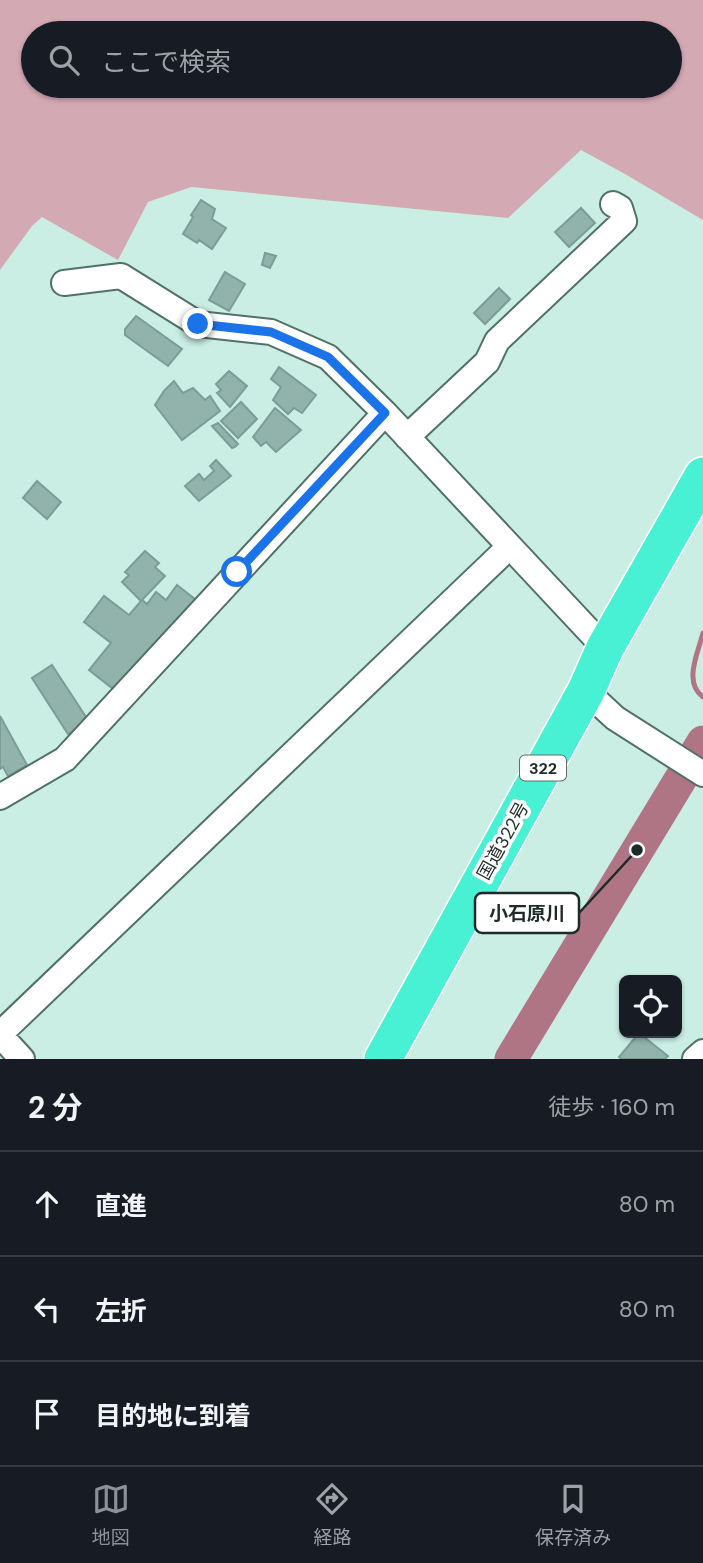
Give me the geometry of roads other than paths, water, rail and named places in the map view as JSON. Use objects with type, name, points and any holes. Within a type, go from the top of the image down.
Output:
[{"type":"highway","name":"国道322号","points":[[383,1059],[586,691],[605,648],[703,477]]},
{"type":"street","points":[[407,437],[487,362],[497,341],[624,221],[620,208],[612,204]]},
{"type":"street","points":[[64,283],[121,276],[198,324],[271,332],[328,357],[385,413],[605,648]]},
{"type":"street","points":[[0,797],[65,759],[385,413]]},
{"type":"street","points":[[22,1059],[0,1035],[509,547]]},
{"type":"street","points":[[586,691],[615,718],[703,774]]},
{"type":"street","points":[[695,1059],[703,1052]]},
{"type":"waterway","points":[[703,633],[693,675],[697,691],[703,697]]},
{"type":"waterway","points":[[511,1059],[703,742]]},
{"type":"place","name":"小石原川","points":[[637,850]]}]
